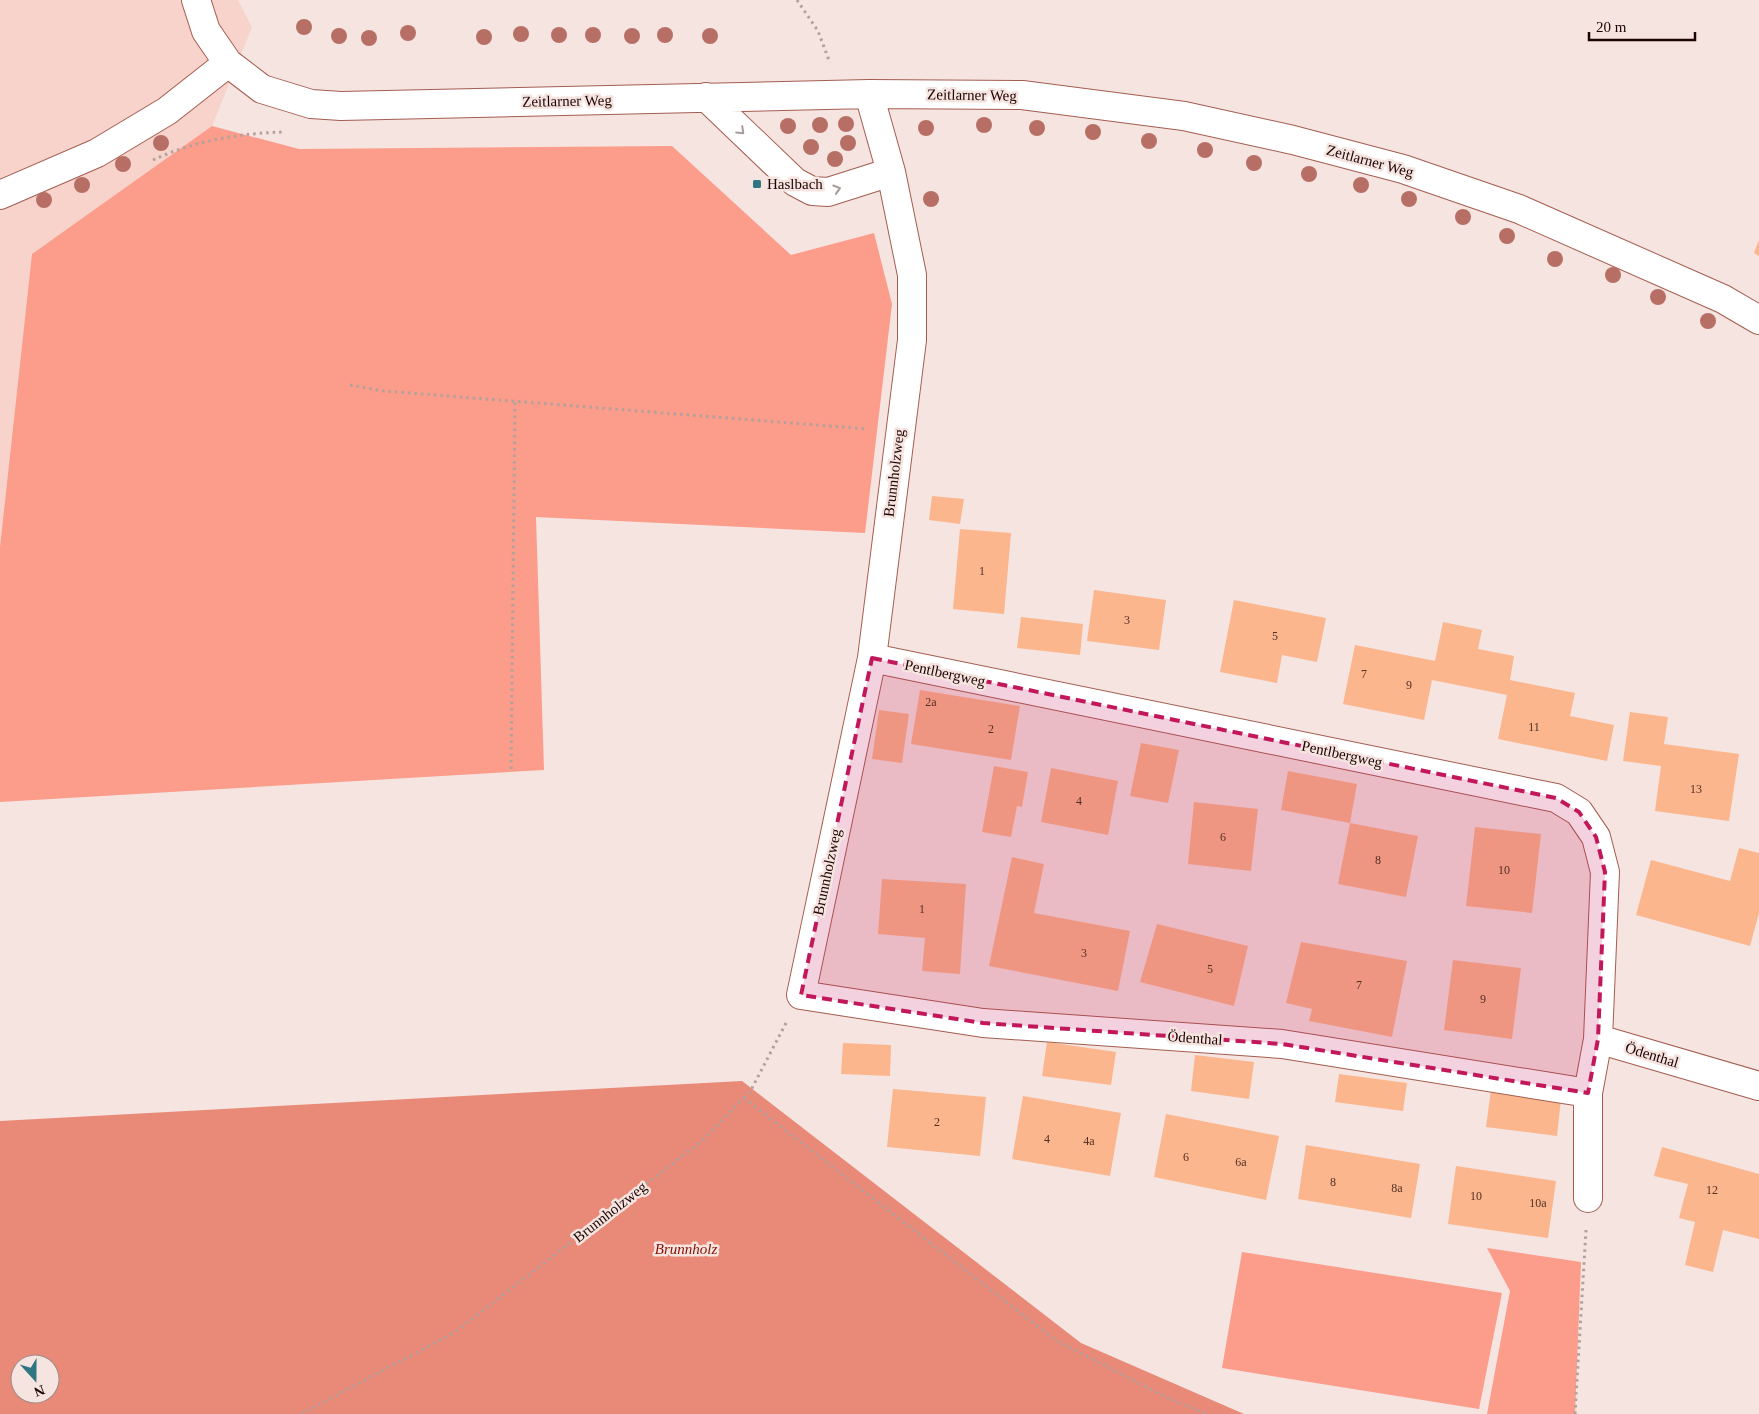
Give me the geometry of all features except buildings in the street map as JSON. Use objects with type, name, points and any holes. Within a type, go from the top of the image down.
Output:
[{"type":"street","name":"Zeitlarner Weg","points":[[196,0],[206,31],[228,63],[262,89],[311,104],[333,106],[869,94],[1022,95],[1184,116],[1292,140],[1403,170],[1519,209],[1723,299],[1759,320]]},
{"type":"street","points":[[0,196],[97,153],[167,110],[228,63]]},
{"type":"street","name":"Brunnholzweg","points":[[800,995],[872,658],[912,340],[912,275],[891,172],[869,94]]},
{"type":"street","points":[[706,97],[795,182],[812,192],[828,192],[891,172]]},
{"type":"street","name":"Pentlbergweg","points":[[872,658],[1556,798],[1579,812],[1596,837],[1605,872],[1598,1039]]},
{"type":"street","name":"Ödenthal","points":[[800,995],[983,1022],[1282,1044],[1588,1093]]},
{"type":"street","points":[[1588,1198],[1588,1093],[1598,1039]]},
{"type":"street","name":"Ödenthal","points":[[1598,1039],[1759,1086]]},
{"type":"path","points":[[796,0],[818,31],[831,66]]},
{"type":"path","points":[[146,163],[171,151],[222,138],[286,132]]},
{"type":"path","points":[[350,385],[384,391],[899,432]]},
{"type":"path","points":[[511,769],[514,402]]},
{"type":"path","name":"Brunnholzweg","points":[[301,1414],[455,1332],[703,1140],[751,1090],[800,995]]},
{"type":"path","points":[[744,1098],[1055,1340],[1170,1399],[1207,1414]]},
{"type":"path","points":[[1575,1414],[1588,1198]]},
{"type":"highlighted area","points":[[872,658],[1556,798],[1579,812],[1596,837],[1605,872],[1598,1039],[1588,1093],[1282,1044],[983,1023],[801,995]]},
{"type":"shaded area","points":[[0,0],[238,0],[252,27],[212,126],[32,254],[0,547]]},
{"type":"shaded area","points":[[212,126],[299,149],[672,146],[791,255],[874,233],[892,304],[865,533],[536,517],[544,770],[0,802],[0,547],[32,254]]},
{"type":"shaded area","points":[[1487,1248],[1581,1262],[1575,1414],[1487,1414],[1510,1291]]},
{"type":"shaded area","points":[[1242,1252],[1502,1293],[1479,1409],[1222,1368]]},
{"type":"green space","name":"Brunnholz","points":[[742,1081],[1081,1343],[1244,1414],[0,1414],[0,1121]]},
{"type":"place","name":"Haslbach","points":[[757,184]]}]
